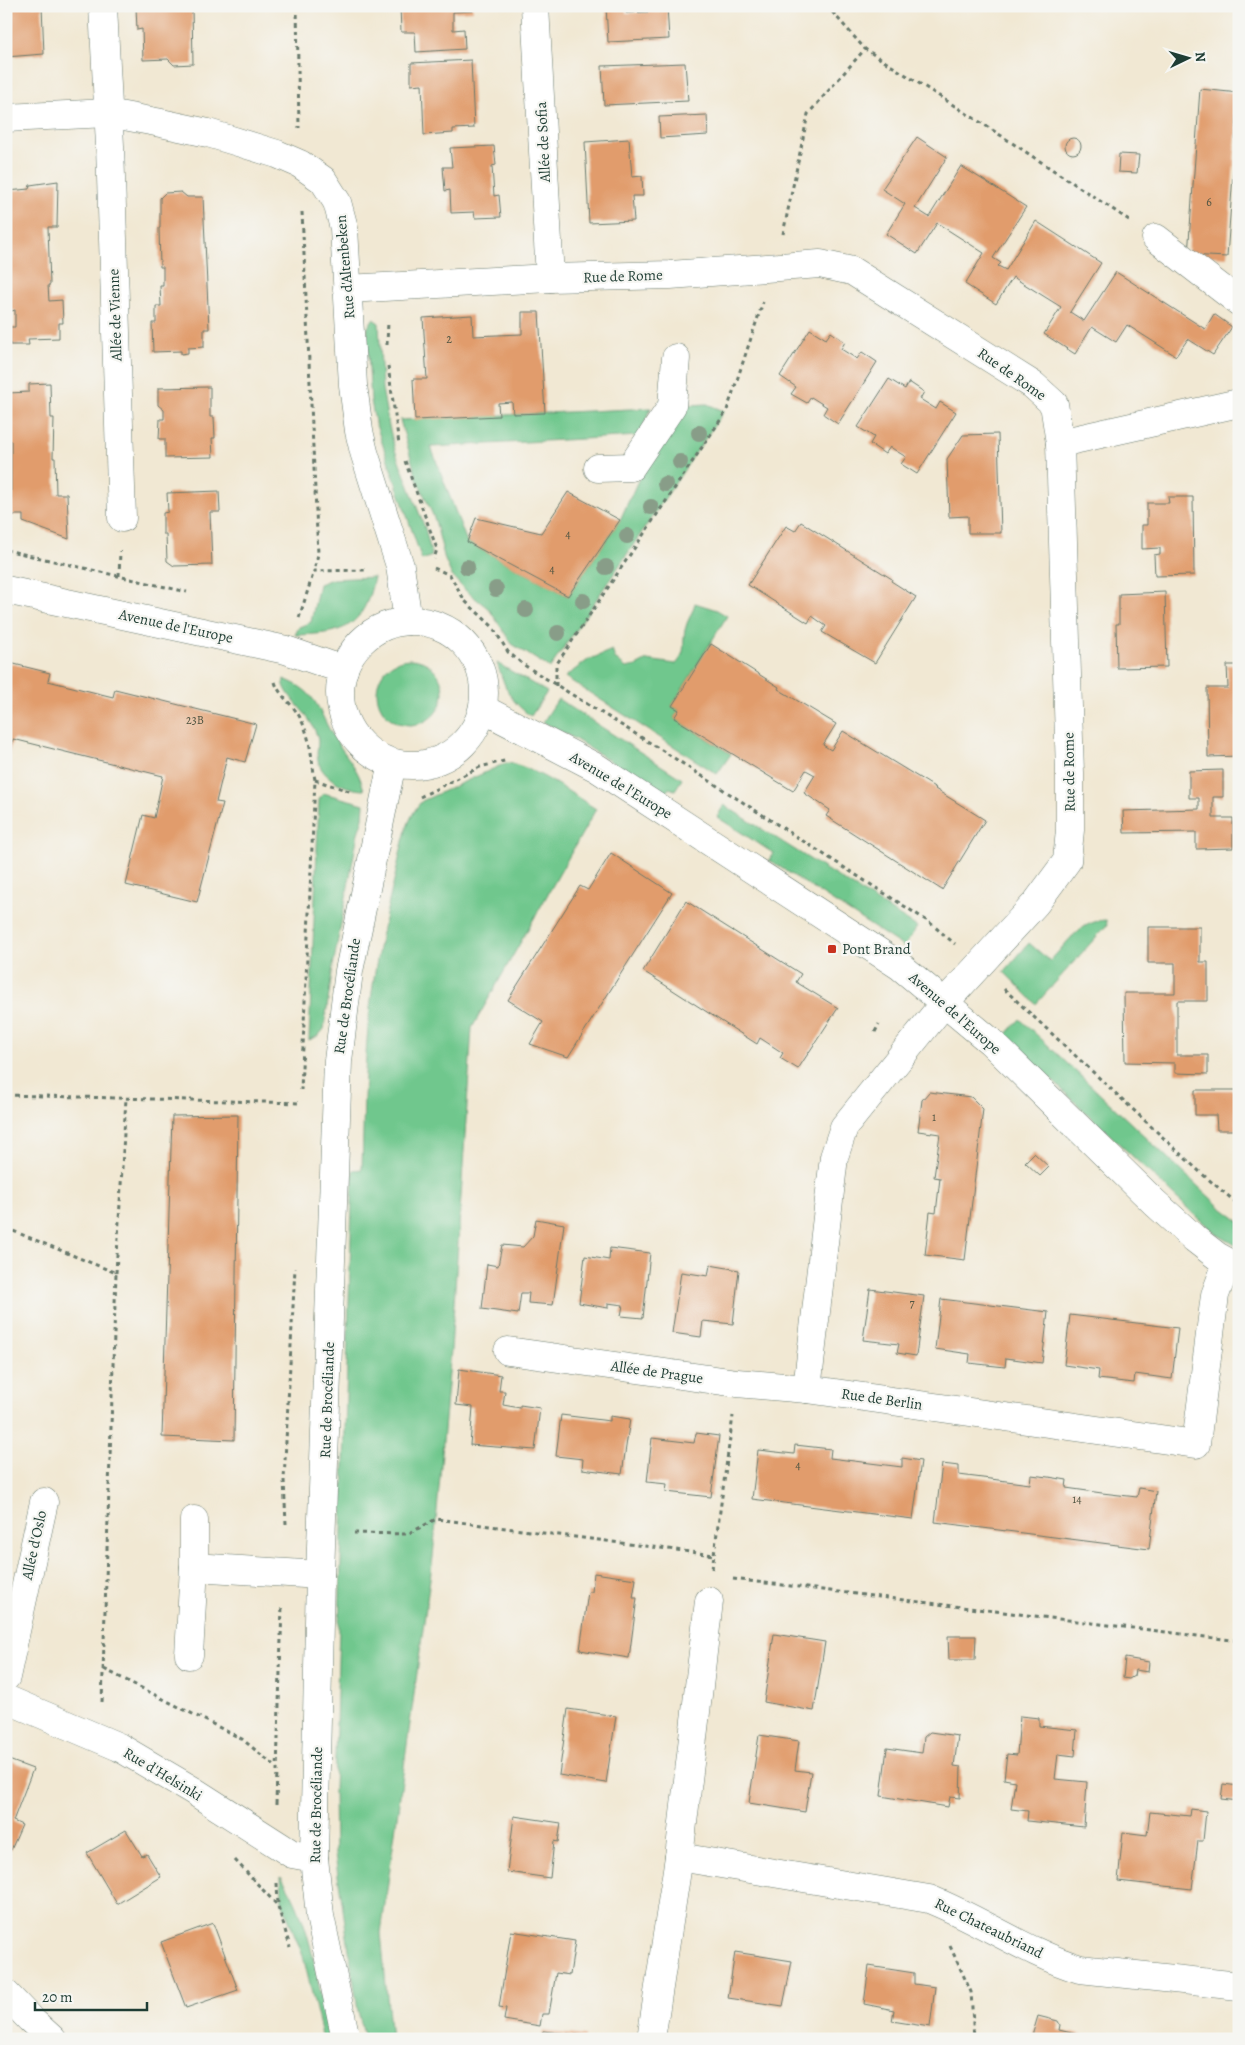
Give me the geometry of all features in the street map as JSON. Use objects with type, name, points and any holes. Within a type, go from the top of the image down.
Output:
[{"type":"street","name":"Allée de Vienne","points":[[102,6],[108,113],[122,518]]},
{"type":"street","name":"Allée de Sofia","points":[[535,6],[550,278]]},
{"type":"street","name":"Rue d'Altenbeken","points":[[6,118],[108,113],[208,133],[277,154],[300,164],[323,180],[332,191],[341,212],[353,385],[359,431],[400,566],[408,621]]},
{"type":"street","points":[[1156,238],[1239,302]]},
{"type":"street","name":"Rue de Rome","points":[[347,289],[550,278],[670,275],[820,264],[852,271],[1033,385],[1054,404],[1060,443],[1070,772],[1070,830],[1067,861],[1036,903],[945,1002]]},
{"type":"street","points":[[598,468],[631,467],[672,406],[676,358]]},
{"type":"street","points":[[1060,443],[1239,403]]},
{"type":"street","name":"Avenue de l'Europe","points":[[6,590],[286,650],[344,670]]},
{"type":"street","points":[[408,621],[427,622],[446,629],[462,641],[474,656],[484,682],[483,709],[474,731],[459,749],[438,761],[415,766],[392,763],[366,750],[348,727],[340,698],[344,670],[358,645],[381,628],[408,621]]},
{"type":"street","name":"Avenue de l'Europe","points":[[483,709],[597,768],[900,966],[990,1041],[1155,1203],[1206,1248],[1233,1265]]},
{"type":"street","name":"Rue de Brocéliande","points":[[346,2039],[320,1916],[314,1858],[320,1575],[338,1061],[348,970],[392,763]]},
{"type":"street","points":[[808,1389],[834,1157],[844,1127],[945,1002]]},
{"type":"street","name":"Rue de Berlin","points":[[808,1389],[1196,1444],[1215,1295],[1233,1265]]},
{"type":"street","name":"Allée de Prague","points":[[508,1351],[737,1383],[808,1389]]},
{"type":"street","name":"Allée d'Oslo","points":[[6,1676],[44,1502]]},
{"type":"street","points":[[188,1655],[194,1567],[194,1520]]},
{"type":"street","points":[[194,1567],[320,1575]]},
{"type":"street","points":[[651,2039],[679,1857],[710,1589]]},
{"type":"street","name":"Rue d'Helsinki","points":[[6,1699],[89,1733],[138,1757],[292,1854],[314,1858]]},
{"type":"street","name":"Rue Chateaubriand","points":[[679,1857],[929,1899],[953,1908],[1061,1963],[1080,1969],[1239,1986]]},
{"type":"street","points":[[6,1994],[52,2039]]},
{"type":"path","points":[[297,6],[300,164],[318,554],[300,618],[274,678],[277,689],[297,713],[309,737],[315,780],[307,951]]},
{"type":"path","points":[[827,6],[865,50],[991,129],[1156,238]]},
{"type":"path","points":[[403,456],[437,549],[432,567],[450,575],[464,601],[492,626],[508,652],[556,686],[556,665],[727,410],[776,267],[808,114],[865,50]]},
{"type":"path","points":[[386,352],[390,287]]},
{"type":"path","points":[[387,361],[400,447]]},
{"type":"path","points":[[6,550],[195,594]]},
{"type":"path","points":[[314,570],[374,570]]},
{"type":"path","points":[[290,615],[300,618]]},
{"type":"path","points":[[415,801],[423,794],[480,767],[514,759]]},
{"type":"path","points":[[6,1095],[300,1103]]},
{"type":"path","points":[[89,1733],[102,1709],[116,1273],[126,1098]]},
{"type":"path","points":[[6,1228],[116,1273]]},
{"type":"path","points":[[710,1589],[737,1383]]},
{"type":"path","points":[[322,1531],[408,1534],[436,1519],[714,1555]]},
{"type":"path","points":[[731,1578],[1239,1642]]},
{"type":"path","points":[[104,1669],[242,1738],[277,1768]]},
{"type":"path","points":[[929,1899],[971,1992],[974,2039]]},
{"type":"green space","points":[[373,319],[379,323],[382,388],[388,422],[395,450],[425,528],[432,556],[422,560],[375,422],[371,401],[367,336],[368,327]]},
{"type":"green space","points":[[707,404],[724,411],[550,668],[512,644],[489,609],[465,590],[452,576],[445,560],[435,520],[417,479],[400,420],[651,408],[639,436],[431,447],[467,542],[568,596],[620,520],[672,406]]},
{"type":"green space","points":[[374,577],[370,594],[364,607],[358,618],[349,625],[327,633],[295,635],[299,627],[311,622],[319,584],[332,579]]},
{"type":"green space","points":[[695,603],[717,610],[727,616],[672,706],[679,710],[674,718],[731,754],[717,774],[565,677],[588,660],[612,650],[615,659],[626,668],[636,666],[647,660],[676,664],[682,656],[685,630]]},
{"type":"green space","points":[[410,659],[423,662],[433,669],[440,679],[443,692],[440,705],[433,715],[423,722],[410,725],[397,722],[387,715],[380,705],[377,692],[380,679],[387,669],[397,662]]},
{"type":"green space","points":[[497,663],[547,692],[531,716],[518,705],[509,693]]},
{"type":"green space","points":[[284,679],[305,690],[311,697],[355,769],[364,790],[350,788],[336,782],[324,772],[317,758],[318,741],[315,730],[285,688]]},
{"type":"green space","points":[[558,699],[682,779],[675,790],[669,788],[664,795],[575,739],[543,722]]},
{"type":"green space","points":[[506,763],[516,764],[539,774],[596,809],[472,1028],[451,1350],[433,1557],[381,1933],[391,2039],[365,2039],[358,2011],[335,1855],[334,1791],[353,1170],[362,1169],[365,1070],[371,996],[382,934],[402,844],[416,808],[422,801]]},
{"type":"green space","points":[[323,793],[364,804],[363,818],[358,833],[333,966],[324,1029],[318,1036],[309,1040],[319,800]]},
{"type":"green space","points":[[724,805],[917,927],[904,947],[769,860],[773,853],[717,817]]},
{"type":"green space","points":[[1106,920],[1107,925],[1036,1004],[1004,972],[1029,943],[1050,961],[1068,940],[1081,929],[1097,921]]},
{"type":"green space","points":[[1020,1019],[1219,1206],[1239,1221],[1239,1247],[1218,1235],[1200,1220],[1005,1036]]},
{"type":"green space","points":[[281,1876],[292,1894],[307,1933],[329,2039],[323,2039],[303,1956],[282,1902]]},
{"type":"building","points":[[6,6],[42,6],[44,54],[6,57]]},
{"type":"building","points":[[192,6],[193,64],[174,65],[168,59],[143,60],[142,29],[137,30],[136,7]]},
{"type":"building","points":[[400,6],[472,6],[473,11],[453,12],[453,30],[464,29],[465,49],[416,52],[415,32],[401,32]]},
{"type":"building","points":[[606,6],[626,6],[626,13],[648,12],[648,6],[667,6],[669,39],[608,42]]},
{"type":"building","points":[[471,60],[474,128],[453,129],[453,133],[424,135],[422,84],[411,85],[411,63]]},
{"type":"building","points":[[685,63],[688,101],[604,105],[602,66]]},
{"type":"building","points":[[1200,89],[1239,93],[1227,257],[1188,255]]},
{"type":"building","points":[[707,115],[708,135],[660,138],[659,117]]},
{"type":"building","points":[[917,137],[947,157],[915,208],[929,217],[961,166],[1026,207],[993,258],[1001,263],[998,266],[1006,270],[1036,221],[1101,263],[1070,312],[1084,321],[1116,272],[1205,329],[1214,314],[1232,327],[1213,355],[1188,339],[1176,356],[1127,325],[1116,342],[1092,327],[1075,354],[1044,334],[1061,307],[1013,277],[996,304],[965,284],[984,253],[937,223],[917,254],[886,234],[905,204],[882,189]]},
{"type":"building","points":[[1070,138],[1076,138],[1081,143],[1079,152],[1070,154],[1065,149],[1065,143]]},
{"type":"building","points":[[629,139],[632,177],[642,176],[643,196],[632,196],[634,221],[589,223],[585,142]]},
{"type":"building","points":[[494,146],[496,165],[492,166],[494,196],[499,195],[501,217],[475,218],[474,212],[451,213],[450,190],[445,191],[443,167],[452,167],[450,148]]},
{"type":"building","points":[[1119,154],[1139,155],[1137,173],[1118,172]]},
{"type":"building","points":[[58,181],[57,227],[48,227],[50,285],[48,285],[49,301],[62,300],[63,323],[59,323],[59,338],[28,339],[29,345],[10,345],[9,327],[15,327],[15,310],[12,311],[6,305],[8,191],[29,189],[30,185]]},
{"type":"building","points":[[181,192],[187,197],[203,197],[209,329],[204,329],[204,347],[188,348],[188,353],[181,354],[181,351],[153,352],[152,323],[156,323],[156,306],[161,306],[160,286],[163,286],[163,267],[160,267],[160,198],[165,193]]},
{"type":"building","points":[[522,312],[539,312],[545,413],[513,414],[512,402],[498,403],[499,416],[415,420],[413,379],[427,379],[423,318],[472,315],[473,336],[522,334]]},
{"type":"building","points":[[810,329],[826,339],[831,332],[845,342],[841,349],[857,359],[862,352],[877,362],[838,424],[823,414],[827,407],[811,397],[807,403],[791,394],[796,387],[780,376]]},
{"type":"building","points":[[889,379],[905,389],[909,382],[924,392],[920,399],[936,409],[940,402],[956,412],[917,474],[901,464],[906,457],[890,447],[885,454],[870,444],[874,437],[858,427]]},
{"type":"building","points":[[50,383],[51,418],[54,418],[53,458],[55,458],[56,494],[67,494],[69,539],[23,522],[23,515],[11,515],[11,441],[9,441],[8,393],[29,392],[29,384]]},
{"type":"building","points":[[210,387],[210,417],[214,417],[215,438],[212,438],[213,457],[165,458],[165,439],[159,439],[160,419],[164,419],[164,410],[158,405],[158,388]]},
{"type":"building","points":[[998,434],[1001,533],[968,533],[968,516],[949,517],[947,459],[963,435]]},
{"type":"building","points":[[219,491],[220,512],[210,512],[212,565],[174,566],[167,561],[166,534],[163,534],[163,513],[168,512],[167,493]]},
{"type":"building","points":[[568,492],[620,520],[568,596],[467,542],[476,518],[541,533]]},
{"type":"building","points":[[1168,497],[1193,497],[1194,575],[1155,576],[1154,555],[1160,554],[1160,548],[1142,549],[1142,525],[1147,525],[1147,503],[1169,503]]},
{"type":"building","points":[[801,522],[892,579],[891,581],[916,597],[875,663],[822,632],[826,626],[812,616],[808,623],[748,585],[786,526],[795,531]]},
{"type":"building","points":[[1165,592],[1167,667],[1117,668],[1116,624],[1119,624],[1119,594]]},
{"type":"building","points":[[711,644],[779,687],[778,689],[836,724],[823,745],[831,750],[843,731],[985,820],[942,890],[826,816],[830,810],[804,793],[815,775],[806,770],[793,791],[674,718],[679,710],[672,706]]},
{"type":"building","points":[[6,662],[50,673],[48,681],[113,697],[115,689],[256,724],[245,762],[227,757],[216,802],[223,803],[197,902],[126,885],[143,815],[154,818],[163,776],[13,739],[6,762]]},
{"type":"building","points":[[1227,665],[1239,665],[1239,756],[1208,757],[1207,688],[1228,688]]},
{"type":"building","points":[[1223,770],[1223,797],[1213,797],[1213,818],[1233,818],[1233,848],[1196,849],[1196,832],[1124,833],[1123,811],[1199,809],[1199,798],[1189,798],[1189,771]]},
{"type":"building","points":[[611,853],[672,893],[568,1057],[530,1044],[543,1022],[508,1000],[580,886],[588,890]]},
{"type":"building","points":[[686,901],[801,974],[796,982],[838,1008],[798,1069],[780,1058],[783,1053],[760,1038],[757,1044],[643,971]]},
{"type":"building","points":[[1148,927],[1200,927],[1200,962],[1208,962],[1208,1001],[1177,1001],[1177,1055],[1208,1055],[1208,1074],[1175,1073],[1175,1063],[1125,1062],[1124,993],[1175,993],[1175,963],[1148,963]]},
{"type":"building","points":[[1195,1090],[1239,1090],[1239,1130],[1217,1130],[1216,1115],[1195,1115]]},
{"type":"building","points":[[929,1092],[971,1097],[983,1109],[965,1260],[925,1255],[930,1212],[936,1213],[940,1178],[934,1177],[940,1134],[918,1131],[922,1100]]},
{"type":"building","points":[[238,1115],[234,1440],[162,1437],[172,1116]]},
{"type":"building","points":[[1034,1153],[1049,1167],[1040,1176],[1025,1162]]},
{"type":"building","points":[[536,1219],[564,1224],[553,1305],[528,1303],[529,1293],[521,1293],[518,1314],[482,1309],[487,1264],[498,1266],[502,1245],[523,1247],[533,1236]]},
{"type":"building","points":[[610,1248],[650,1253],[643,1318],[621,1316],[623,1305],[608,1303],[608,1308],[579,1303],[585,1256],[609,1260]]},
{"type":"building","points":[[710,1265],[739,1270],[733,1324],[703,1321],[701,1337],[672,1333],[681,1272],[708,1276]]},
{"type":"building","points":[[870,1289],[924,1296],[916,1356],[897,1353],[899,1344],[863,1340]]},
{"type":"building","points":[[941,1299],[1048,1312],[1042,1363],[1006,1358],[1005,1367],[969,1363],[970,1354],[935,1349]]},
{"type":"building","points":[[1070,1315],[1178,1328],[1172,1379],[1135,1374],[1134,1383],[1098,1379],[1099,1370],[1064,1365]]},
{"type":"building","points":[[459,1369],[501,1375],[499,1391],[505,1391],[503,1405],[520,1408],[520,1405],[540,1408],[535,1450],[470,1445],[473,1407],[456,1405]]},
{"type":"building","points":[[561,1415],[610,1421],[610,1416],[630,1419],[622,1474],[582,1469],[583,1459],[556,1456]]},
{"type":"building","points":[[696,1433],[719,1436],[711,1497],[666,1492],[667,1484],[647,1482],[652,1438],[694,1443]]},
{"type":"building","points":[[795,1445],[831,1449],[830,1458],[902,1467],[902,1458],[921,1461],[913,1519],[752,1499],[758,1450],[794,1454]]},
{"type":"building","points":[[942,1464],[959,1466],[959,1475],[1030,1484],[1031,1475],[1067,1480],[1066,1488],[1102,1493],[1137,1497],[1139,1488],[1156,1491],[1149,1549],[935,1522]]},
{"type":"building","points":[[594,1573],[636,1579],[633,1598],[637,1598],[629,1658],[580,1650],[588,1592],[592,1592]]},
{"type":"building","points":[[774,1634],[825,1642],[814,1711],[764,1702]]},
{"type":"building","points":[[948,1636],[976,1636],[975,1660],[949,1660]]},
{"type":"building","points":[[1125,1658],[1149,1662],[1148,1672],[1135,1670],[1134,1676],[1129,1679],[1123,1678]]},
{"type":"building","points":[[568,1709],[616,1716],[606,1783],[559,1775]]},
{"type":"building","points":[[1020,1716],[1039,1718],[1039,1726],[1077,1730],[1075,1756],[1058,1754],[1055,1779],[1087,1782],[1084,1827],[1027,1821],[1028,1811],[1011,1809],[1015,1781],[1004,1779],[1007,1754],[1017,1755]]},
{"type":"building","points":[[930,1732],[958,1736],[954,1766],[961,1767],[960,1798],[950,1797],[948,1807],[881,1796],[887,1748],[922,1753],[924,1737]]},
{"type":"building","points":[[759,1735],[799,1741],[795,1770],[811,1772],[805,1812],[749,1803]]},
{"type":"building","points":[[6,1759],[33,1769],[13,1821],[22,1825],[11,1850],[6,1852]]},
{"type":"building","points":[[1223,1784],[1239,1786],[1239,1801],[1221,1799]]},
{"type":"building","points":[[1191,1809],[1206,1811],[1203,1841],[1198,1841],[1192,1889],[1118,1881],[1123,1832],[1147,1835],[1150,1812],[1190,1816]]},
{"type":"building","points":[[514,1816],[561,1823],[558,1842],[554,1841],[550,1878],[507,1872]]},
{"type":"building","points":[[126,1830],[142,1856],[147,1854],[161,1877],[117,1904],[87,1853]]},
{"type":"building","points":[[213,1923],[238,1990],[186,2008],[161,1942]]},
{"type":"building","points":[[511,1931],[575,1941],[570,1975],[556,1973],[549,2014],[542,2014],[540,2026],[504,2020],[506,2008],[499,2007]]},
{"type":"building","points":[[735,1952],[792,1961],[783,2006],[728,1998]]},
{"type":"building","points":[[869,1966],[914,1973],[914,1984],[935,1987],[930,2027],[892,2021],[894,2010],[864,2004]]},
{"type":"building","points":[[1038,2016],[1058,2021],[1060,2025],[1059,2030],[1096,2039],[1031,2039]]},
{"type":"building","points":[[543,2031],[585,2036],[585,2039],[541,2039]]},
{"type":"place","name":"Pont Brand","points":[[832,949]]}]
